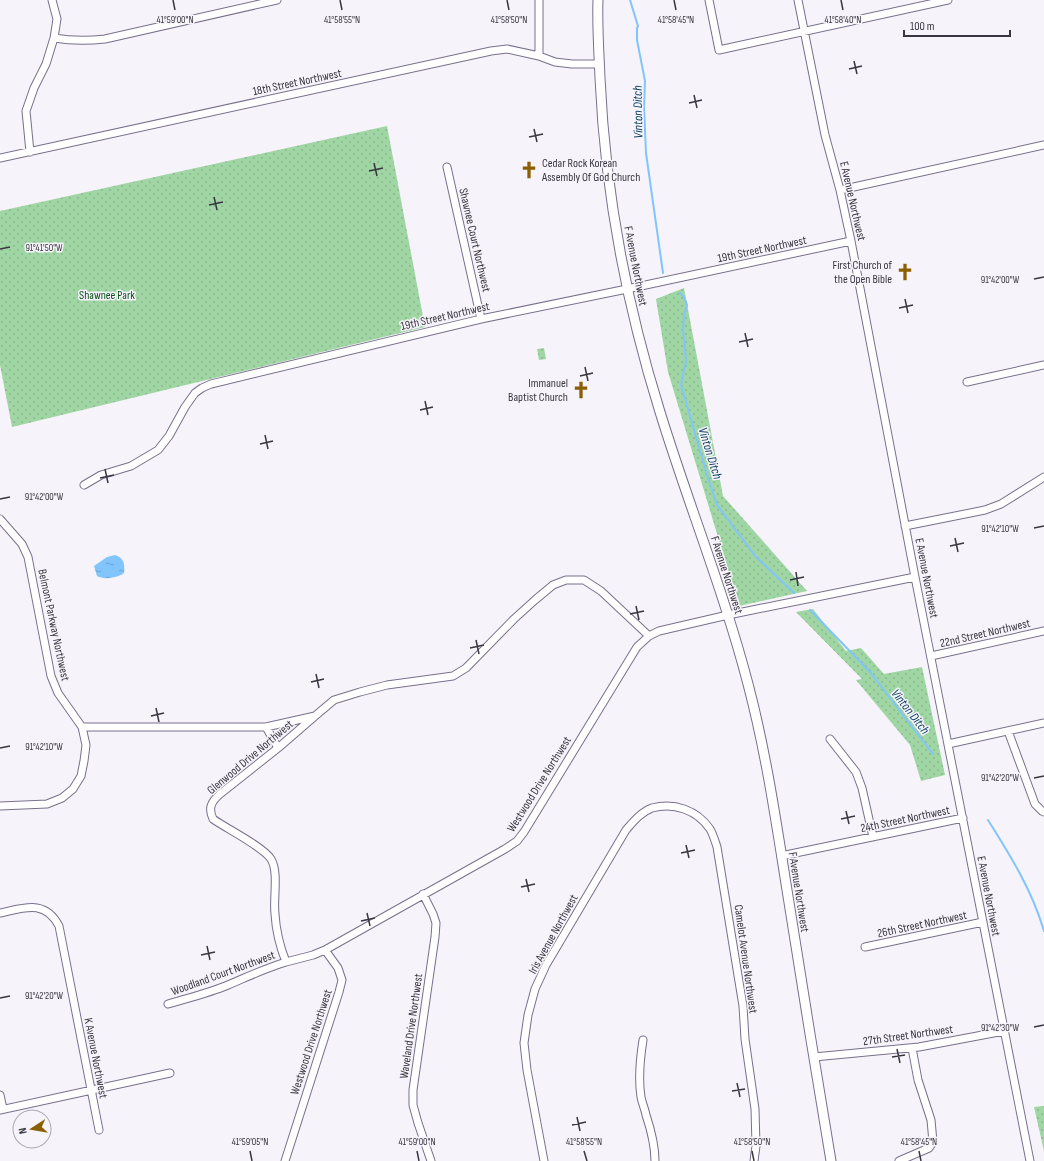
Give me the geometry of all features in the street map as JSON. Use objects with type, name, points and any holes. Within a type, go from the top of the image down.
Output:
[{"type":"main road","name":"F Avenue Northwest","points":[[598,0],[597,18],[599,64],[605,150],[610,193],[627,289],[642,351],[660,413],[728,615],[758,722],[831,1161]]},
{"type":"street","points":[[30,152],[26,111],[34,88],[46,64],[54,38],[57,19],[52,0]]},
{"type":"street","points":[[54,38],[72,41],[105,39],[277,0]]},
{"type":"street","points":[[539,0],[539,56]]},
{"type":"street","points":[[709,0],[719,50],[948,0]]},
{"type":"street","name":"E Avenue Northwest","points":[[798,0],[825,135],[840,190],[851,241],[905,526],[1030,1161]]},
{"type":"street","name":"18th Street Northwest","points":[[0,158],[491,51],[507,49],[539,56],[555,62],[572,64],[599,64]]},
{"type":"street","points":[[840,190],[1044,145]]},
{"type":"street","name":"Shawnee Court Northwest","points":[[447,167],[481,319]]},
{"type":"street","name":"19th Street Northwest","points":[[84,485],[101,475],[131,466],[158,450],[169,436],[184,407],[195,393],[211,384],[243,375],[481,319],[851,241]]},
{"type":"street","points":[[967,382],[1044,365]]},
{"type":"street","points":[[905,526],[985,510],[1001,504],[1044,477]]},
{"type":"street","name":"Belmont Parkway Northwest","points":[[0,519],[22,544],[28,557],[51,676],[58,694],[82,727]]},
{"type":"street","name":"Westwood Drive Northwest","points":[[285,1161],[342,980],[338,968],[325,950],[517,841],[637,647],[649,636],[659,631],[728,615],[915,577]]},
{"type":"street","points":[[0,806],[47,804],[62,798],[73,790],[81,776],[84,761],[86,745],[82,727],[266,727],[315,716],[334,700],[360,692],[387,685],[453,676],[466,668],[514,619],[535,600],[553,585],[566,580],[584,580],[601,590],[649,636]]},
{"type":"street","name":"22nd Street Northwest","points":[[931,656],[1044,631]]},
{"type":"street","name":"Glenwood Drive Northwest","points":[[286,962],[278,937],[274,914],[275,871],[271,860],[261,850],[213,819],[210,814],[210,807],[212,801],[315,716]]},
{"type":"street","points":[[948,744],[1044,723]]},
{"type":"street","points":[[266,727],[278,748]]},
{"type":"street","points":[[1008,731],[1035,804],[1044,812]]},
{"type":"street","points":[[830,739],[856,772],[862,788],[872,837]]},
{"type":"street","name":"Camelot Avenue Northwest","points":[[651,808],[668,806],[685,809],[699,817],[710,829],[717,847],[743,1006],[745,1039],[755,1109],[756,1146],[754,1161]]},
{"type":"street","name":"Iris Avenue Northwest","points":[[544,1161],[527,1070],[524,1043],[528,1015],[535,989],[546,964],[626,830],[637,817],[651,808]]},
{"type":"street","name":"24th Street Northwest","points":[[781,856],[963,818]]},
{"type":"street","name":"Waveland Drive Northwest","points":[[423,894],[434,914],[436,930],[412,1090],[413,1105],[418,1123],[432,1161]]},
{"type":"street","name":"K Avenue Northwest","points":[[0,913],[36,907],[46,910],[55,918],[59,926],[99,1130]]},
{"type":"street","name":"26th Street Northwest","points":[[865,947],[983,922]]},
{"type":"street","points":[[286,962],[313,955],[325,950]]},
{"type":"street","name":"Woodland Court Northwest","points":[[168,1004],[206,994],[270,967],[286,962]]},
{"type":"street","name":"27th Street Northwest","points":[[814,1057],[912,1048],[1004,1031]]},
{"type":"street","points":[[643,1040],[640,1062],[641,1098],[652,1132],[655,1161]]},
{"type":"street","points":[[899,1161],[929,1148],[933,1142],[931,1120],[918,1080],[912,1048]]},
{"type":"street","points":[[0,1095],[1,1110],[170,1073]]},
{"type":"green space","name":"Shawnee Park","points":[[387,126],[425,327],[12,427],[0,365],[0,211]]},
{"type":"green space","points":[[684,288],[723,496],[807,591],[739,606],[668,372],[656,299]]},
{"type":"green space","points":[[544,348],[546,359],[539,360],[537,349]]},
{"type":"green space","points":[[813,609],[846,651],[861,648],[884,674],[922,667],[945,775],[921,781],[910,745],[856,680],[862,679],[796,612]]},
{"type":"green space","points":[[1044,1106],[1044,1151],[1034,1107]]},
{"type":"water","points":[[115,555],[123,562],[124,573],[110,578],[97,576],[94,566],[107,557]]},
{"type":"waterway","name":"Vinton Ditch","points":[[630,0],[638,26],[637,40],[645,81],[644,107],[646,153],[663,273]]},
{"type":"waterway","name":"Vinton Ditch","points":[[680,293],[684,297],[687,305],[684,315],[683,331],[686,360],[681,385],[717,505],[756,557],[794,593]]},
{"type":"waterway","name":"Vinton Ditch","points":[[810,610],[870,672],[933,754]]},
{"type":"waterway","name":"Vinton Ditch","points":[[988,820],[1027,887],[1044,931]]},
{"type":"place","name":"Cedar Rock Korean Assembly Of God Church","points":[[529,170]]},
{"type":"place","name":"First Church of the Open Bible","points":[[905,272]]},
{"type":"place","name":"Immanuel Baptist Church","points":[[581,390]]}]
